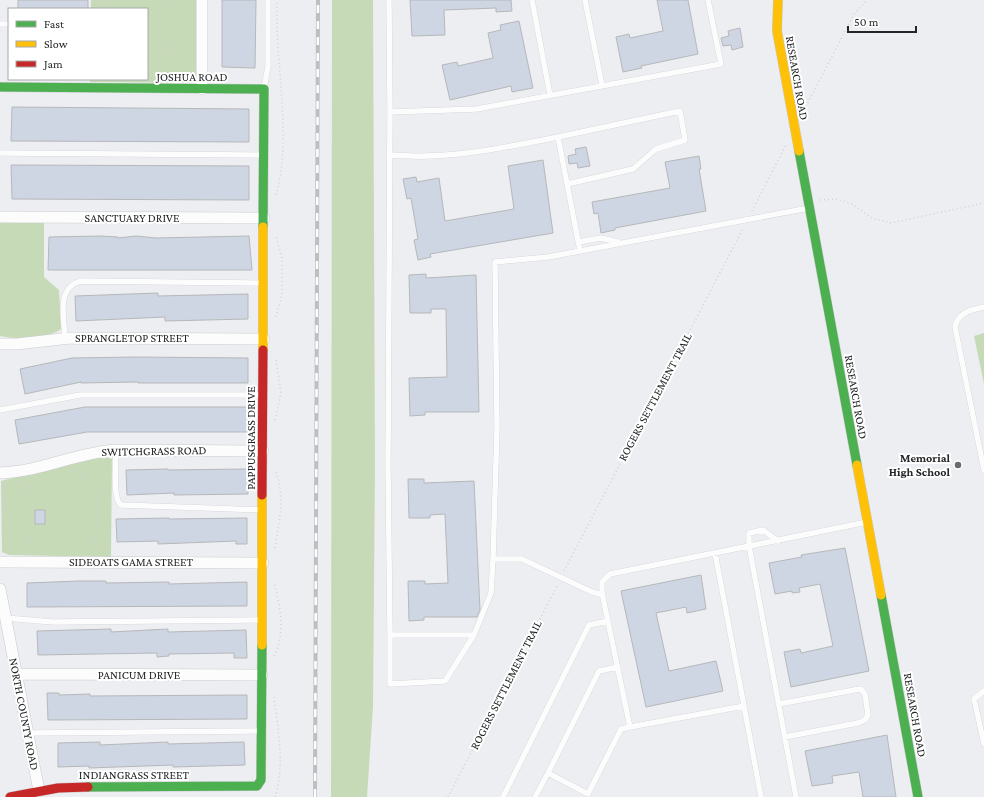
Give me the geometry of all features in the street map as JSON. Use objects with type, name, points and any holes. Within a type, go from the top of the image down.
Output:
[{"type":"street","points":[[202,0],[202,89]]},
{"type":"street","name":"RESEARCH ROAD","points":[[778,0],[777,31],[918,797]]},
{"type":"street","name":"JOSHUA ROAD","points":[[0,87],[85,89],[264,89]]},
{"type":"street","name":"PAPPUSGRASS DRIVE","points":[[257,786],[262,776],[264,89]]},
{"type":"street","name":"SANCTUARY DRIVE","points":[[0,217],[264,218]]},
{"type":"street","name":"SPRANGLETOP STREET","points":[[0,344],[17,344],[65,338],[264,339]]},
{"type":"street","name":"SWITCHGRASS ROAD","points":[[0,473],[19,472],[93,452],[116,450],[263,451]]},
{"type":"street","name":"SIDEOATS GAMA STREET","points":[[0,562],[263,563]]},
{"type":"street","name":"NORTH COUNTY ROAD","points":[[0,589],[39,791]]},
{"type":"street","name":"PANICUM DRIVE","points":[[16,674],[262,675]]},
{"type":"street","name":"INDIANGRASS STREET","points":[[10,797],[39,791],[78,787],[247,788],[257,786]]},
{"type":"lane","points":[[264,89],[268,66],[268,0]]},
{"type":"lane","points":[[389,0],[391,155],[388,451],[390,684],[445,681],[474,635],[491,594],[497,428],[495,262],[548,257],[809,208]]},
{"type":"lane","points":[[532,0],[550,95]]},
{"type":"lane","points":[[585,0],[602,85]]},
{"type":"lane","points":[[390,112],[477,109],[721,64],[708,0]]},
{"type":"lane","points":[[85,80],[85,89]]},
{"type":"lane","points":[[391,155],[416,157],[458,155],[558,138],[680,111],[685,140],[656,149],[633,168],[567,184]]},
{"type":"lane","points":[[558,138],[580,250]]},
{"type":"lane","points":[[0,153],[265,155]]},
{"type":"lane","points":[[578,242],[601,238],[620,243]]},
{"type":"lane","points":[[65,338],[64,300],[66,290],[73,284],[80,281],[264,283]]},
{"type":"lane","points":[[984,307],[965,312],[956,321],[955,327],[984,470]]},
{"type":"lane","points":[[0,410],[80,394],[263,395]]},
{"type":"lane","points":[[116,450],[116,492],[117,500],[121,505],[263,510]]},
{"type":"lane","points":[[630,727],[603,595],[602,582],[610,574],[867,522]]},
{"type":"lane","points":[[778,541],[764,530],[755,530],[749,533],[750,546],[796,797]]},
{"type":"lane","points":[[715,553],[762,797]]},
{"type":"lane","points":[[493,559],[522,559],[592,592],[603,595]]},
{"type":"lane","points":[[5,618],[53,622],[262,620]]},
{"type":"lane","points":[[503,797],[589,625],[608,621]]},
{"type":"lane","points":[[390,635],[474,635]]},
{"type":"lane","points":[[535,797],[599,671],[618,667]]},
{"type":"lane","points":[[779,704],[854,690],[861,690],[865,694],[868,715],[865,720],[858,723],[785,737]]},
{"type":"lane","points":[[984,691],[974,699],[984,744]]},
{"type":"lane","points":[[548,773],[587,795],[621,729],[744,706]]},
{"type":"lane","points":[[28,733],[262,731]]},
{"type":"path","points":[[101,8],[108,0]]},
{"type":"path","points":[[166,0],[158,15],[157,29],[160,42],[179,62],[192,66]]},
{"type":"path","points":[[148,60],[176,45],[183,29],[179,10],[171,0]]},
{"type":"path","points":[[276,197],[282,174],[283,99],[279,62],[277,0]]},
{"type":"path","points":[[803,112],[854,14],[867,0]]},
{"type":"path","points":[[192,59],[192,71]]},
{"type":"path","points":[[749,218],[789,140]]},
{"type":"path","points":[[816,200],[836,199],[852,204],[872,218],[891,223],[984,203]]},
{"type":"path","name":"ROGERS SETTLEMENT TRAIL","points":[[562,575],[745,225]]},
{"type":"path","points":[[274,230],[282,259],[282,295],[275,318]]},
{"type":"path","points":[[274,423],[281,393],[275,357]]},
{"type":"path","points":[[83,465],[89,464],[85,473],[85,478]]},
{"type":"path","points":[[275,464],[282,504],[275,549]]},
{"type":"path","points":[[73,467],[70,468],[85,478],[97,490],[99,497],[98,524],[93,536],[75,552],[83,552]]},
{"type":"path","points":[[23,553],[15,553],[7,549],[6,485],[42,477]]},
{"type":"path","points":[[29,497],[30,489],[36,478]]},
{"type":"path","points":[[15,553],[29,539],[34,520],[32,504],[29,497],[20,484],[16,482]]},
{"type":"path","points":[[93,536],[100,552]]},
{"type":"path","points":[[29,539],[38,552]]},
{"type":"path","points":[[30,553],[45,552]]},
{"type":"path","points":[[94,552],[106,552]]},
{"type":"path","points":[[274,580],[280,606],[280,645],[274,657]]},
{"type":"path","name":"ROGERS SETTLEMENT TRAIL","points":[[448,797],[559,582]]},
{"type":"path","points":[[274,695],[278,720],[279,776],[275,797]]},
{"type":"green space","points":[[91,0],[197,0],[197,80],[194,83],[90,82],[90,80],[148,80],[148,8],[91,8]]},
{"type":"green space","points":[[332,0],[373,0],[375,465],[373,707],[367,797],[331,797]]},
{"type":"green space","points":[[0,223],[44,223],[44,277],[59,290],[61,329],[56,332],[32,337],[14,338],[0,336]]},
{"type":"green space","points":[[984,333],[984,384],[974,336]]},
{"type":"green space","points":[[104,456],[112,459],[111,557],[9,555],[2,552],[1,481],[85,459]]},
{"type":"building","points":[[18,0],[88,0],[88,8],[18,8]]},
{"type":"building","points":[[222,0],[256,0],[255,68],[222,67]]},
{"type":"building","points":[[410,0],[511,0],[512,11],[496,12],[496,8],[444,10],[445,35],[412,36]]},
{"type":"building","points":[[657,0],[688,0],[698,54],[641,66],[642,68],[623,72],[616,37],[629,34],[630,38],[663,31]]},
{"type":"building","points":[[519,21],[533,88],[512,92],[511,86],[450,100],[442,65],[457,62],[458,66],[493,58],[488,33],[501,30],[500,25]]},
{"type":"building","points":[[740,28],[743,47],[732,50],[731,45],[723,46],[721,38],[729,36],[728,31]]},
{"type":"building","points":[[12,107],[249,109],[249,142],[11,141]]},
{"type":"building","points":[[586,147],[590,166],[578,168],[577,163],[569,164],[568,156],[576,154],[575,149]]},
{"type":"building","points":[[699,156],[701,169],[699,169],[706,211],[615,228],[615,230],[601,233],[598,213],[594,214],[592,202],[670,188],[665,162]]},
{"type":"building","points":[[543,160],[553,233],[430,254],[431,257],[418,260],[414,240],[418,239],[411,198],[407,199],[403,179],[416,177],[417,182],[439,178],[445,221],[514,209],[508,166]]},
{"type":"building","points":[[11,165],[249,166],[249,200],[12,199]]},
{"type":"building","points":[[100,236],[118,238],[136,236],[156,238],[249,236],[252,270],[48,270],[49,237]]},
{"type":"building","points":[[426,274],[426,278],[476,275],[479,412],[425,412],[425,415],[410,416],[409,378],[447,377],[446,309],[431,309],[431,313],[410,313],[409,275]]},
{"type":"building","points":[[158,293],[158,296],[248,294],[248,319],[165,321],[165,317],[76,321],[75,296]]},
{"type":"building","points":[[72,358],[248,358],[248,383],[81,382],[25,394],[20,369]]},
{"type":"building","points":[[85,407],[248,407],[248,432],[87,432],[19,444],[15,420]]},
{"type":"building","points":[[247,469],[248,494],[174,495],[174,493],[127,495],[126,470]]},
{"type":"building","points":[[408,479],[424,479],[424,483],[474,481],[480,610],[477,617],[424,617],[424,620],[409,621],[408,581],[425,581],[425,584],[448,583],[445,514],[430,515],[430,518],[409,518]]},
{"type":"building","points":[[35,510],[45,510],[45,524],[35,524]]},
{"type":"building","points":[[247,518],[247,544],[236,544],[236,541],[158,544],[158,541],[117,542],[116,519]]},
{"type":"building","points":[[845,548],[869,671],[791,687],[784,652],[800,649],[801,653],[833,646],[820,584],[799,588],[800,592],[792,593],[792,591],[775,594],[769,563],[802,557],[801,555]]},
{"type":"building","points":[[701,575],[706,609],[687,613],[686,607],[656,613],[669,671],[716,661],[723,691],[646,707],[621,591]]},
{"type":"building","points":[[106,581],[106,583],[169,582],[169,584],[247,582],[247,606],[27,607],[27,583]]},
{"type":"building","points":[[111,629],[111,632],[168,629],[168,632],[246,630],[247,658],[234,658],[234,653],[169,654],[169,656],[157,657],[157,653],[38,655],[37,631]]},
{"type":"building","points":[[47,693],[59,693],[59,695],[90,694],[90,696],[247,695],[247,719],[48,720]]},
{"type":"building","points":[[887,735],[896,797],[863,797],[859,772],[832,776],[833,783],[812,786],[805,751]]},
{"type":"building","points":[[100,742],[100,745],[168,742],[168,744],[244,742],[245,765],[173,767],[173,765],[89,768],[89,766],[58,767],[58,743]]},
{"type":"railway","points":[[315,797],[318,0]]},
{"type":"traffic: fast","points":[[0,87],[264,89],[263,227]]},
{"type":"traffic: fast","points":[[799,151],[857,465]]},
{"type":"traffic: fast","points":[[881,595],[918,797]]},
{"type":"traffic: fast","points":[[88,787],[257,786],[261,780],[262,645]]},
{"type":"traffic: slow","points":[[778,0],[777,31],[799,151]]},
{"type":"traffic: slow","points":[[263,227],[263,350]]},
{"type":"traffic: slow","points":[[857,465],[881,595]]},
{"type":"traffic: slow","points":[[262,495],[262,645]]},
{"type":"traffic: jam","points":[[262,495],[263,350]]},
{"type":"traffic: jam","points":[[10,797],[58,788],[88,787]]},
{"type":"place","name":"Memorial High School","points":[[958,465]]}]
